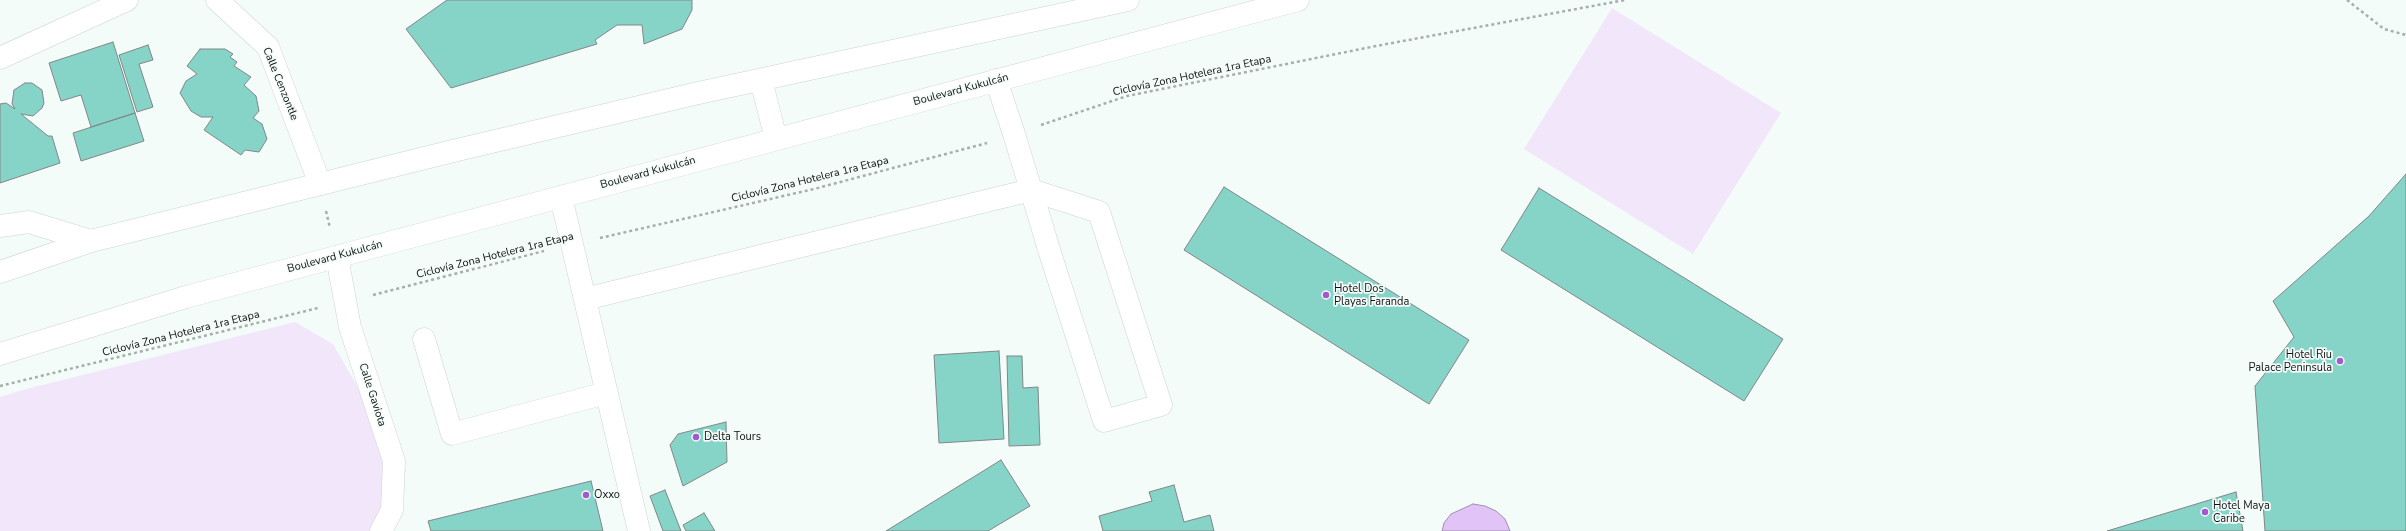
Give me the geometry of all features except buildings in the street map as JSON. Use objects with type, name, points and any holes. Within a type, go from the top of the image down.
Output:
[{"type":"main road","points":[[0,58],[127,0]]},
{"type":"main road","name":"Calle Cenzontle","points":[[217,0],[268,47],[320,184]]},
{"type":"main road","points":[[0,272],[91,241],[320,184],[761,80],[1128,0]]},
{"type":"main road","name":"Boulevard Kukulcán","points":[[0,354],[186,297],[1298,0]]},
{"type":"main road","points":[[761,80],[776,139]]},
{"type":"main road","points":[[585,299],[1031,190],[1099,212],[1161,405],[1104,421],[1031,190],[1014,134],[996,80]]},
{"type":"main road","points":[[561,197],[639,531]]},
{"type":"main road","points":[[0,226],[29,222],[91,241]]},
{"type":"main road","name":"Calle Gaviota","points":[[337,257],[350,327],[394,461],[392,510],[381,531]]},
{"type":"main road","points":[[424,339],[452,434],[606,393]]},
{"type":"path","name":"Ciclovía Zona Hotelera 1ra Etapa","points":[[0,386],[346,302],[572,244],[814,189],[971,148],[1127,96],[1376,46],[1625,0]]},
{"type":"path","points":[[2347,0],[2384,29],[2406,35]]},
{"type":"path","points":[[320,184],[337,257]]},
{"type":"shaded area","points":[[1612,8],[1781,113],[1693,254],[1524,149]]},
{"type":"shaded area","points":[[295,322],[333,344],[406,471],[379,531],[0,531],[0,397],[22,390]]},
{"type":"shaded area","points":[[1473,504],[1485,506],[1496,511],[1505,519],[1510,531],[1442,531],[1444,523],[1451,514]]},
{"type":"place","name":"Hotel Dos Playas Faranda","points":[[1326,295]]},
{"type":"place","name":"Hotel Riu Palace Peninsula","points":[[2340,361]]},
{"type":"place","name":"Delta Tours","points":[[696,437]]},
{"type":"place","name":"Oxxo","points":[[586,495]]},
{"type":"place","name":"Hotel Maya Caribe","points":[[2205,512]]}]
